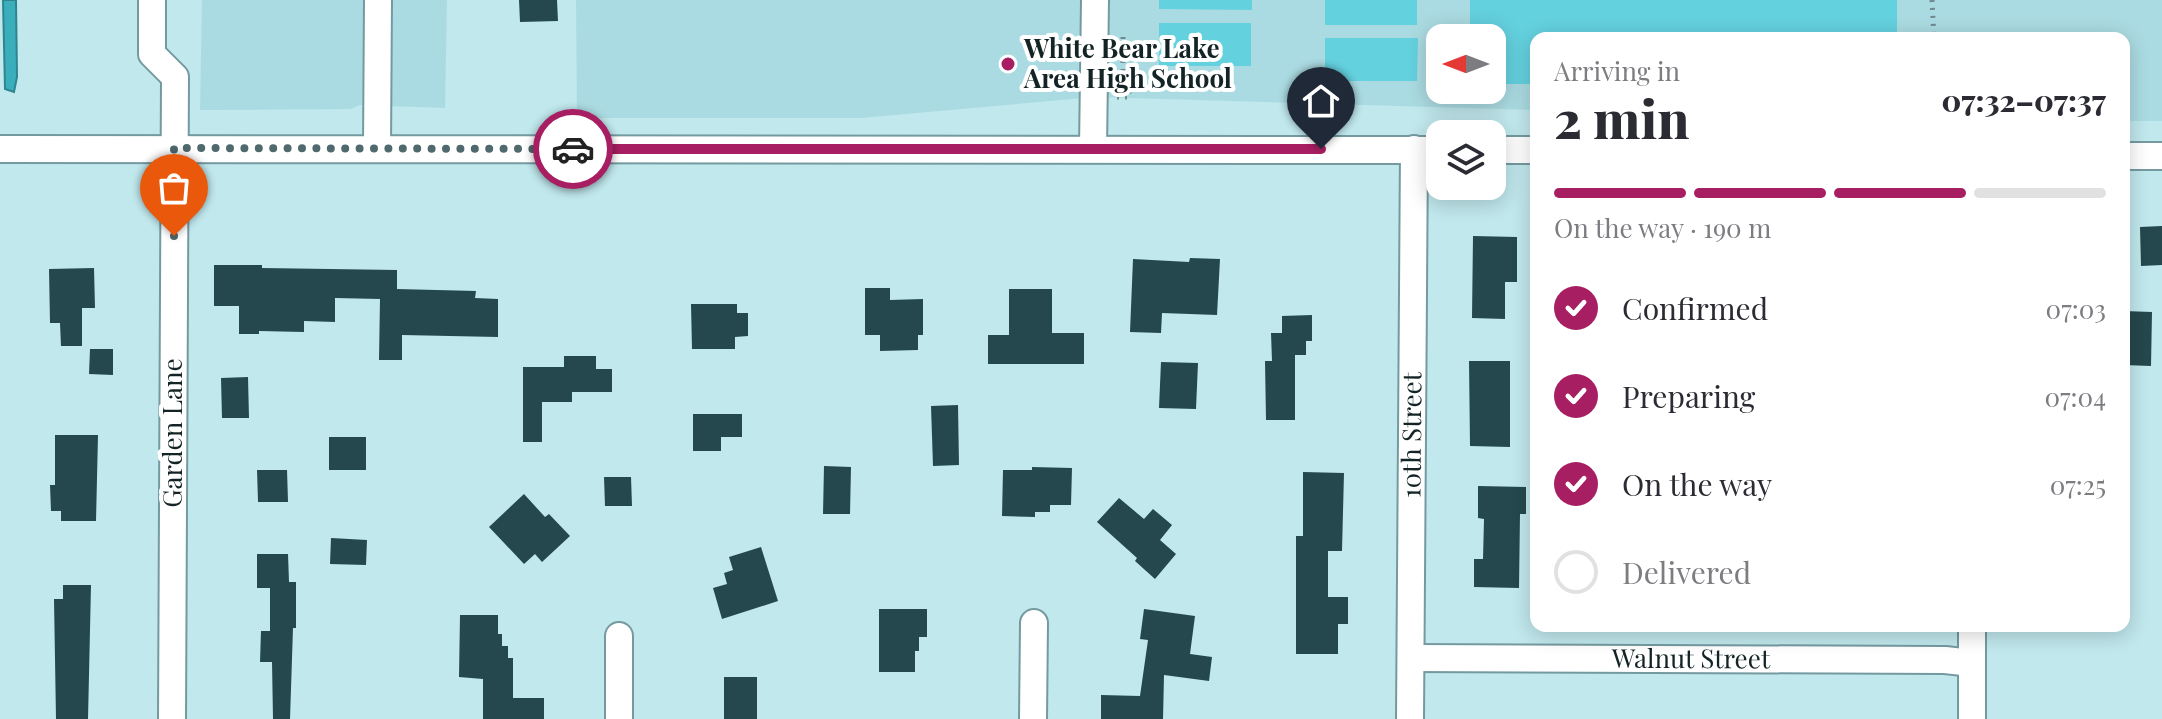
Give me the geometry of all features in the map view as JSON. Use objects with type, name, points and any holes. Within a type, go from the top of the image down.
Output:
[{"type":"street","name":"Garden Lane","points":[[152,0],[152,54],[175,77],[172,719]]},
{"type":"street","points":[[377,148],[378,0]]},
{"type":"street","points":[[1093,149],[1095,0]]},
{"type":"street","points":[[0,149],[1426,150]]},
{"type":"street","points":[[1506,150],[1530,150]]},
{"type":"street","points":[[2130,156],[2162,156]]},
{"type":"street","name":"10th Street","points":[[1410,719],[1426,182]]},
{"type":"street","points":[[1033,719],[1034,623]]},
{"type":"street","points":[[1972,632],[1972,719]]},
{"type":"street","points":[[619,636],[619,719]]},
{"type":"street","name":"Walnut Street","points":[[1411,658],[1945,660],[1972,663]]},
{"type":"path","points":[[1932,0],[1934,32]]},
{"type":"path","points":[[1123,29],[1123,73],[1130,97]]},
{"type":"shaded area","points":[[3,0],[16,0],[17,77],[14,92],[5,89]]},
{"type":"shaded area","points":[[202,0],[447,0],[445,108],[360,105],[351,109],[200,110]]},
{"type":"shaded area","name":"White Bear Lake Area High School","points":[[576,0],[2162,0],[2162,121],[2130,121],[2130,32],[1530,32],[1530,110],[1095,97],[861,118],[577,118]]},
{"type":"shaded area","points":[[1159,0],[1252,0],[1252,10],[1159,9]]},
{"type":"shaded area","points":[[1325,0],[1417,0],[1417,25],[1325,25]]},
{"type":"shaded area","points":[[1470,0],[1897,0],[1897,32],[1530,32],[1530,84],[1506,84],[1506,24],[1470,24]]},
{"type":"shaded area","points":[[1159,23],[1251,23],[1251,66],[1159,66]]},
{"type":"shaded area","points":[[1325,38],[1418,38],[1417,81],[1325,81]]},
{"type":"building","points":[[519,0],[557,0],[558,21],[520,22]]},
{"type":"building","points":[[2162,226],[2162,265],[2141,266],[2140,227]]},
{"type":"building","points":[[1473,236],[1517,237],[1517,282],[1505,282],[1505,319],[1472,318]]},
{"type":"building","points":[[1190,258],[1220,259],[1217,315],[1162,313],[1161,333],[1130,332],[1133,259],[1189,262]]},
{"type":"building","points":[[214,265],[397,270],[397,289],[476,291],[475,298],[498,299],[498,337],[402,335],[402,360],[379,360],[380,299],[335,298],[335,322],[304,321],[304,332],[239,334],[239,306],[214,306]]},
{"type":"building","points":[[94,268],[95,308],[82,308],[82,346],[61,346],[60,323],[50,323],[49,269]]},
{"type":"building","points":[[865,288],[890,288],[890,300],[923,299],[923,335],[918,335],[918,350],[880,351],[880,335],[865,335]]},
{"type":"building","points":[[1009,289],[1052,289],[1052,333],[1084,333],[1084,364],[988,364],[988,335],[1009,335]]},
{"type":"building","points":[[691,304],[737,304],[737,313],[748,313],[748,336],[735,337],[735,349],[692,349]]},
{"type":"building","points":[[2130,311],[2152,312],[2151,366],[2130,365]]},
{"type":"building","points":[[1312,315],[1312,341],[1306,341],[1306,355],[1295,355],[1295,420],[1266,420],[1265,361],[1272,361],[1271,333],[1282,333],[1282,316]]},
{"type":"building","points":[[90,349],[113,349],[113,375],[89,374]]},
{"type":"building","points":[[564,356],[596,356],[596,369],[612,369],[612,392],[572,392],[572,402],[542,402],[542,442],[523,442],[523,367],[564,367]]},
{"type":"building","points":[[1469,361],[1510,361],[1510,447],[1470,446]]},
{"type":"building","points":[[1161,362],[1198,363],[1196,409],[1159,408]]},
{"type":"building","points":[[248,377],[249,418],[222,418],[221,378]]},
{"type":"building","points":[[958,405],[959,465],[933,466],[931,406]]},
{"type":"building","points":[[693,414],[742,414],[742,437],[721,437],[721,451],[693,451]]},
{"type":"building","points":[[55,435],[98,435],[96,521],[61,521],[61,511],[51,511],[50,485],[55,485]]},
{"type":"building","points":[[329,437],[366,437],[366,470],[329,470]]},
{"type":"building","points":[[824,466],[851,467],[850,514],[823,514]]},
{"type":"building","points":[[1032,467],[1072,468],[1071,505],[1050,505],[1050,512],[1035,512],[1035,517],[1002,516],[1003,470],[1032,470]]},
{"type":"building","points":[[257,470],[287,470],[288,502],[258,502]]},
{"type":"building","points":[[1303,472],[1344,473],[1342,551],[1328,551],[1328,597],[1348,597],[1348,624],[1338,624],[1338,654],[1296,654],[1296,536],[1303,536]]},
{"type":"building","points":[[604,477],[631,477],[632,506],[605,506]]},
{"type":"building","points":[[1478,486],[1526,487],[1526,514],[1520,514],[1519,588],[1474,587],[1474,559],[1483,559],[1484,519],[1478,518]]},
{"type":"building","points":[[524,494],[545,517],[549,514],[570,536],[542,562],[535,554],[524,564],[489,527]]},
{"type":"building","points":[[1119,498],[1144,519],[1153,509],[1172,525],[1160,540],[1176,554],[1155,579],[1097,522]]},
{"type":"building","points":[[331,538],[367,540],[366,565],[330,564]]},
{"type":"building","points":[[761,547],[778,601],[722,619],[713,588],[727,584],[724,573],[733,570],[729,557]]},
{"type":"building","points":[[257,554],[288,554],[289,582],[296,582],[290,719],[273,719],[272,662],[260,662],[261,631],[270,631],[270,588],[257,588]]},
{"type":"building","points":[[63,585],[91,585],[88,719],[56,719],[54,599],[63,599]]},
{"type":"building","points":[[879,609],[927,609],[927,637],[919,637],[915,672],[879,672]]},
{"type":"building","points":[[1144,609],[1195,616],[1190,654],[1212,657],[1209,681],[1164,675],[1163,719],[1101,719],[1101,695],[1140,696],[1148,640],[1140,639]]},
{"type":"building","points":[[460,615],[498,615],[498,634],[502,634],[502,646],[508,646],[508,658],[513,658],[513,698],[544,698],[544,719],[483,719],[483,679],[459,677]]},
{"type":"building","points":[[724,677],[757,677],[757,719],[724,719]]},
{"type":"way so far","points":[[174,236],[174,148],[573,149]]},
{"type":"place","name":"White Bear Lake Area High School","points":[[1008,64]]},
{"type":"route","points":[[573,149],[1321,149]]}]
